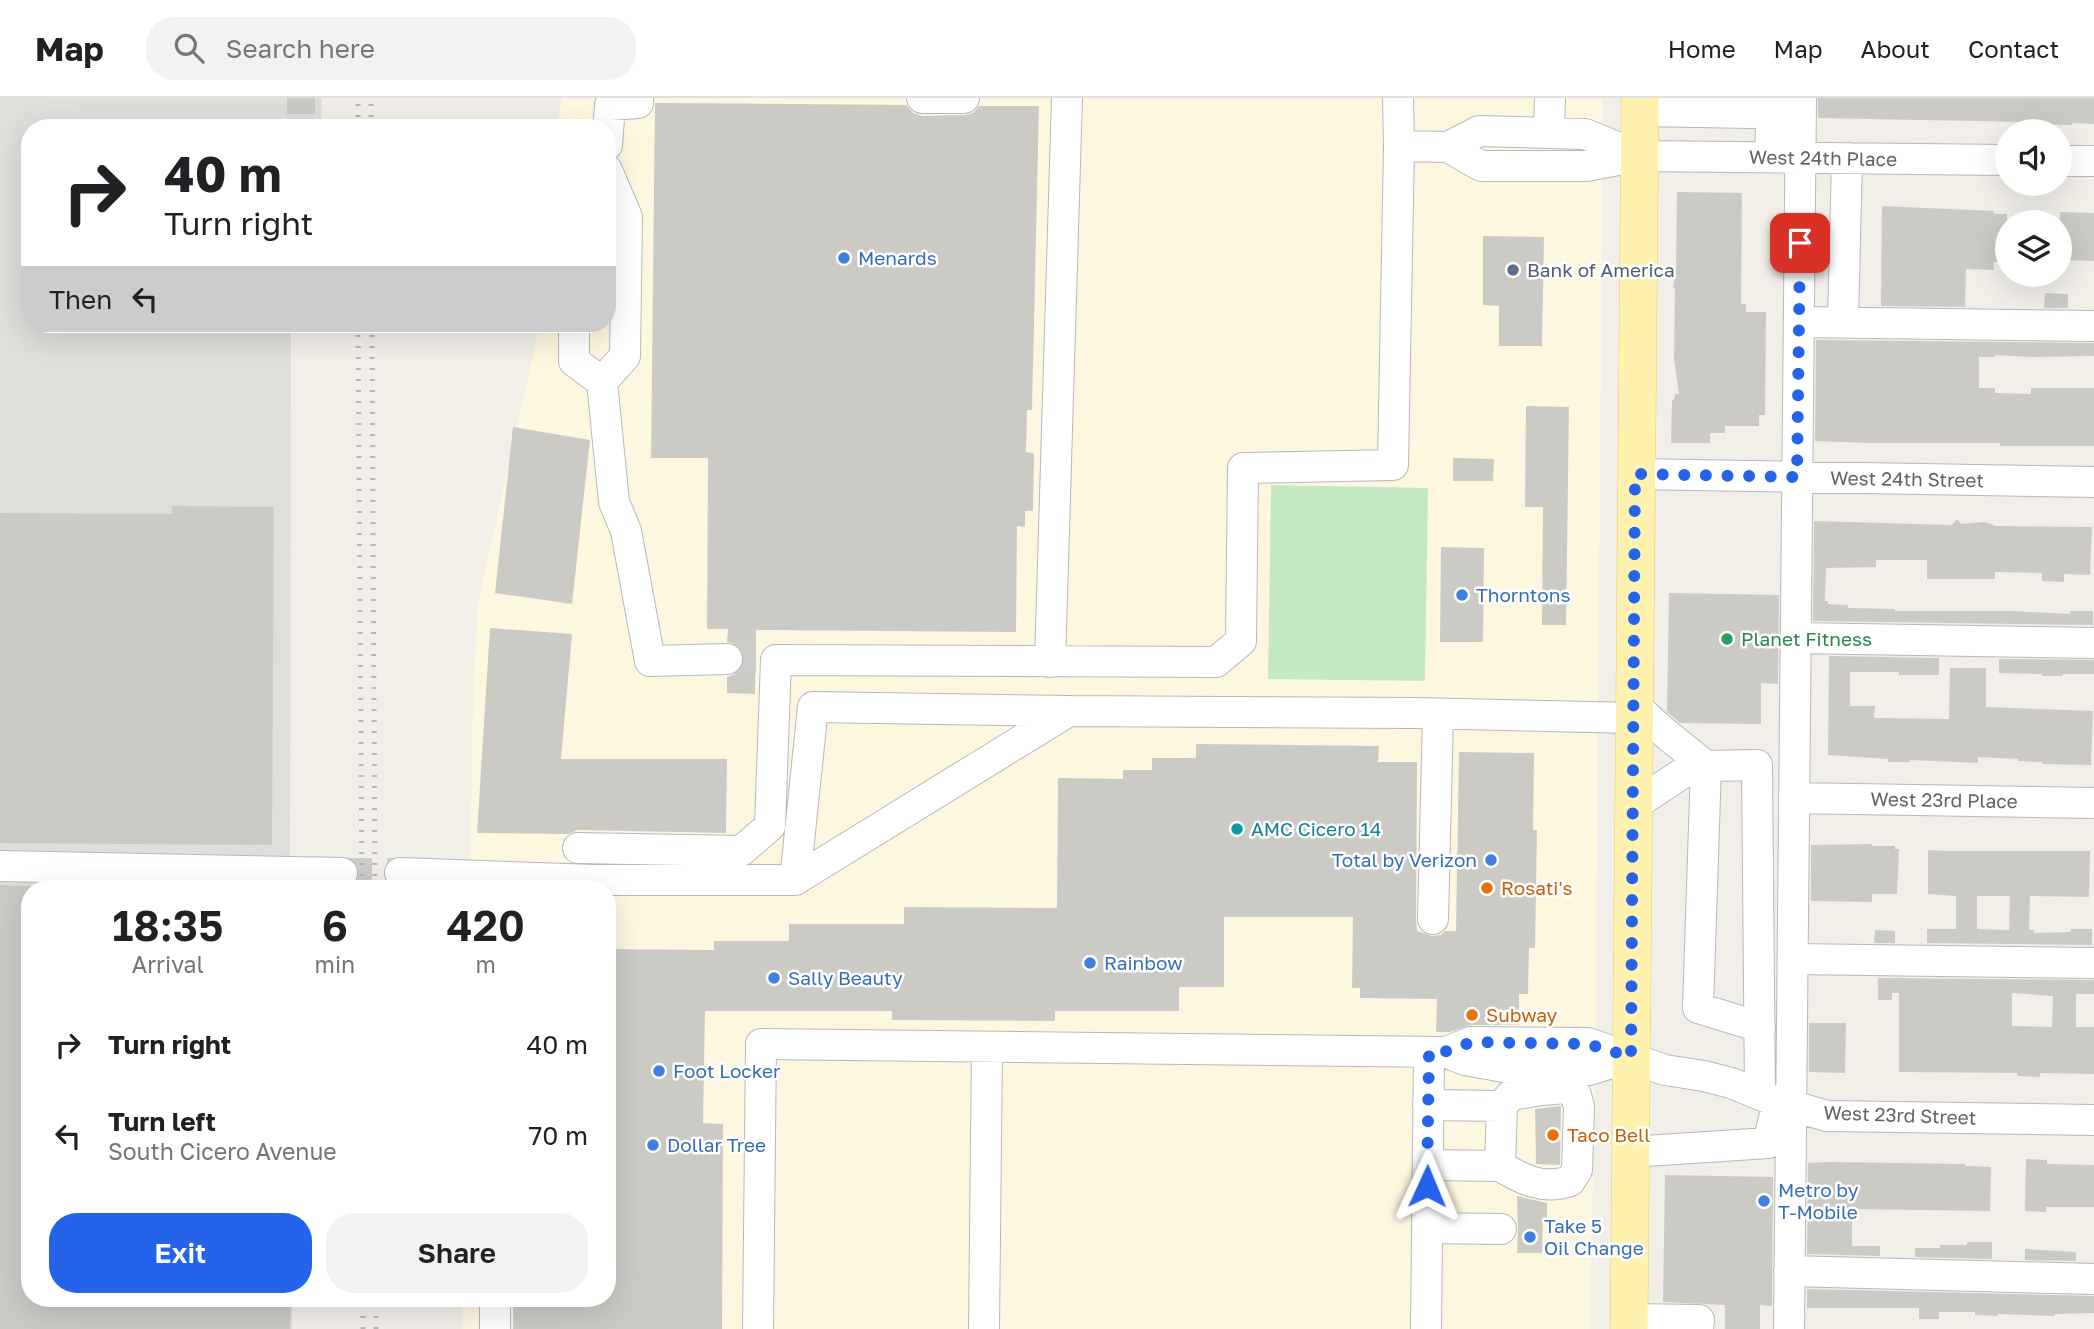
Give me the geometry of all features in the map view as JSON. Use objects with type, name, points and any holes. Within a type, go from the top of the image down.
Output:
[{"type":"main road","points":[[1629,1324],[1640,105]]},
{"type":"street","points":[[609,119],[610,105],[638,103],[638,98]]},
{"type":"street","points":[[922,98],[964,98]]},
{"type":"street","points":[[1050,662],[1067,98]]},
{"type":"street","points":[[616,191],[627,217],[625,356],[602,382],[614,502],[626,531],[650,660],[1216,662],[1241,641],[1242,468],[1393,476],[1398,98]]},
{"type":"street","points":[[1549,133],[1550,98]]},
{"type":"street","points":[[1630,1152],[1768,1143],[1777,1101],[1793,959],[1801,98]]},
{"type":"street","points":[[1640,105],[1753,113],[1772,102]]},
{"type":"street","points":[[1770,158],[1772,102]]},
{"type":"street","points":[[1399,146],[1448,146],[1479,131],[1585,134],[1639,156]]},
{"type":"street","points":[[1448,146],[1481,166],[1586,166],[1639,156]]},
{"type":"street","name":"West 24th Place","points":[[1639,156],[1995,160]]},
{"type":"street","points":[[1843,322],[1847,158]]},
{"type":"street","points":[[2072,161],[2094,162]]},
{"type":"street","points":[[1800,321],[2094,326]]},
{"type":"street","points":[[575,333],[574,361],[602,382]]},
{"type":"street","name":"West 24th Street","points":[[1635,474],[2094,482]]},
{"type":"street","points":[[1796,638],[2094,643]]},
{"type":"street","points":[[578,848],[741,851],[770,826],[744,659]]},
{"type":"street","points":[[794,880],[813,707],[1438,714],[1634,711],[1706,766]]},
{"type":"street","points":[[616,884],[794,880],[1069,711]]},
{"type":"street","points":[[1433,919],[1438,714]]},
{"type":"street","points":[[1633,806],[1686,771],[1706,766],[1757,765],[1760,1027],[1777,1101],[1789,1271],[1789,1329]]},
{"type":"street","points":[[1706,766],[1698,1008],[1760,1027]]},
{"type":"street","name":"West 23rd Place","points":[[1794,798],[2094,803]]},
{"type":"street","points":[[0,866],[342,873]]},
{"type":"street","points":[[400,873],[522,880]]},
{"type":"street","points":[[1793,959],[2094,963]]},
{"type":"street","name":"West 23rd Street","points":[[1437,1052],[1472,1042],[1588,1044],[1665,1070],[1704,1076],[1827,1116],[2094,1120]]},
{"type":"street","points":[[1549,1069],[1560,1055],[1564,1043]]},
{"type":"street","points":[[758,1329],[761,1044],[1437,1052],[1504,1068],[1589,1070],[1631,1057]]},
{"type":"street","points":[[984,1329],[987,1046]]},
{"type":"street","points":[[1426,1329],[1428,1105],[1437,1052]]},
{"type":"street","points":[[1427,1165],[1500,1166],[1517,1177],[1549,1186],[1570,1181],[1577,1170],[1579,1107],[1576,1095],[1566,1088],[1511,1095],[1502,1106],[1500,1166]]},
{"type":"street","points":[[1428,1105],[1502,1106]]},
{"type":"street","points":[[1427,1228],[1501,1229]]},
{"type":"street","points":[[1789,1271],[2094,1279]]},
{"type":"street","points":[[495,1307],[495,1329]]},
{"type":"street","points":[[1629,1324],[1699,1320],[1698,1329]]},
{"type":"shaded area","points":[[0,98],[322,98],[321,119],[21,119],[21,333],[291,333],[290,880],[21,880],[21,1307],[292,1307],[292,1329],[0,1329]]},
{"type":"shaded area","points":[[562,98],[1603,98],[1595,1068],[1590,1329],[462,1329],[463,1307],[616,1307],[616,880],[470,880],[473,700],[478,603],[538,333],[616,333],[616,119],[558,119]]},
{"type":"green space","points":[[1271,485],[1428,488],[1425,681],[1268,679]]},
{"type":"building","points":[[287,98],[315,98],[315,114],[287,114]]},
{"type":"building","points":[[1818,98],[2094,98],[2094,124],[2072,123],[2072,119],[1995,119],[1995,121],[1818,118]]},
{"type":"building","name":"Menards","points":[[655,103],[906,105],[913,113],[922,116],[965,115],[973,113],[979,106],[1039,106],[1032,410],[1027,410],[1026,452],[1034,453],[1033,511],[1025,511],[1025,527],[1017,526],[1016,632],[756,630],[755,694],[727,693],[727,677],[742,668],[744,658],[736,644],[727,642],[728,629],[707,629],[708,458],[651,458]]},
{"type":"building","points":[[1677,192],[1742,193],[1741,304],[1746,304],[1746,312],[1766,312],[1765,415],[1759,415],[1759,426],[1725,426],[1725,433],[1710,433],[1710,443],[1671,443],[1672,400],[1675,394],[1679,394],[1674,359],[1673,288],[1676,270]]},
{"type":"building","points":[[1882,206],[1994,211],[1994,270],[1966,269],[1965,307],[1881,306]]},
{"type":"building","points":[[2072,212],[2094,213],[2094,261],[2072,260]]},
{"type":"building","name":"Bank of America","points":[[1483,236],[1544,237],[1542,346],[1499,346],[1499,306],[1483,305]]},
{"type":"building","points":[[2045,293],[2068,294],[2068,308],[2044,308]]},
{"type":"building","points":[[1816,340],[2094,343],[2094,356],[1979,357],[1979,388],[1995,388],[1995,393],[2031,394],[2031,388],[2094,388],[2094,446],[1815,441]]},
{"type":"building","name":"Thorntons","points":[[1526,406],[1569,407],[1566,625],[1542,625],[1543,507],[1525,507]]},
{"type":"building","points":[[513,427],[590,440],[572,604],[495,593]]},
{"type":"building","points":[[1453,458],[1494,459],[1493,481],[1453,481]]},
{"type":"building","points":[[172,506],[274,507],[272,845],[0,843],[0,513],[172,514]]},
{"type":"building","points":[[1957,519],[1961,524],[1985,522],[1996,526],[2092,527],[2090,575],[2064,574],[2064,582],[2042,581],[2042,573],[1995,572],[1995,579],[1927,579],[1927,560],[1876,560],[1876,567],[1826,568],[1825,601],[1828,601],[1828,604],[1848,605],[1848,608],[1895,611],[2070,614],[2070,611],[2093,611],[2093,625],[1813,621],[1814,521],[1952,525]]},
{"type":"building","name":"Thorntons","points":[[1441,547],[1484,548],[1483,642],[1440,642]]},
{"type":"building","name":"Planet Fitness","points":[[1669,593],[1779,595],[1778,684],[1761,683],[1761,724],[1680,723],[1667,712]]},
{"type":"building","points":[[490,628],[572,634],[561,759],[727,759],[726,833],[578,830],[568,834],[477,833]]},
{"type":"building","points":[[1829,656],[1939,658],[1939,675],[1850,672],[1850,706],[1875,706],[1874,718],[1949,719],[1950,668],[1986,668],[1986,707],[2093,711],[2091,765],[2042,764],[2018,759],[1978,757],[1978,763],[1910,760],[1888,762],[1888,759],[1828,755]]},
{"type":"building","points":[[1999,659],[2094,660],[2094,674],[2042,676],[1999,673]]},
{"type":"building","points":[[1196,744],[1379,746],[1378,762],[1417,762],[1417,931],[1432,936],[1441,935],[1445,931],[1456,931],[1459,752],[1534,753],[1533,830],[1537,830],[1535,948],[1529,948],[1528,994],[1519,994],[1519,1025],[1471,1025],[1450,1032],[1436,1032],[1437,999],[1360,998],[1360,988],[1352,988],[1353,917],[1224,917],[1224,987],[1179,987],[1179,1011],[1055,1011],[1055,1021],[892,1020],[892,1011],[705,1011],[703,1123],[723,1124],[722,1329],[513,1329],[513,1307],[616,1307],[616,949],[714,950],[714,941],[789,941],[789,924],[904,924],[904,907],[1057,908],[1058,778],[1123,779],[1123,770],[1152,770],[1152,758],[1196,758]]},
{"type":"building","points":[[1811,845],[1895,846],[1895,849],[1899,849],[1897,894],[1872,894],[1872,902],[1811,901]]},
{"type":"building","points":[[1928,850],[2090,851],[2089,897],[2030,896],[2029,930],[2034,930],[2034,933],[2092,929],[2092,945],[1927,943],[1927,929],[1956,929],[1956,896],[1928,894]],"holes":[[[1977,896],[2010,896],[2009,930],[1977,929]]]},
{"type":"building","points":[[0,885],[21,886],[21,1307],[291,1307],[290,1329],[0,1329]]},
{"type":"building","points":[[1875,930],[1895,931],[1895,943],[1874,943]]},
{"type":"building","points":[[1878,978],[2094,980],[2094,994],[2076,994],[2076,1027],[2094,1027],[2094,1074],[2040,1073],[2040,1077],[2017,1076],[2017,1073],[1899,1072],[1899,993],[1892,993],[1892,1000],[1878,1000]],"holes":[[[2012,994],[2053,996],[2052,1027],[2012,1026]]]},
{"type":"building","points":[[1809,1023],[1846,1023],[1845,1073],[1809,1072]]},
{"type":"building","name":"Taco Bell","points":[[1561,1106],[1560,1165],[1536,1164],[1535,1109]]},
{"type":"building","points":[[2026,1159],[2047,1160],[2047,1164],[2094,1165],[2094,1207],[2046,1207],[2046,1212],[2025,1211]]},
{"type":"building","points":[[1808,1163],[1965,1164],[1991,1167],[1990,1211],[1852,1209],[1852,1246],[1880,1246],[1880,1256],[1807,1254]]},
{"type":"building","points":[[1665,1175],[1773,1177],[1772,1306],[1760,1305],[1760,1329],[1725,1329],[1725,1305],[1663,1302]]},
{"type":"building","name":"Take 5 Oil Change","points":[[1517,1196],[1547,1203],[1547,1220],[1543,1220],[1542,1253],[1517,1253]]},
{"type":"building","points":[[1967,1242],[1992,1242],[1992,1259],[1915,1257],[1915,1248],[1967,1245]]},
{"type":"building","points":[[2025,1249],[2076,1252],[2076,1261],[2025,1260]]},
{"type":"building","points":[[1807,1289],[2094,1296],[2094,1313],[1998,1316],[1975,1315],[1975,1312],[1939,1312],[1939,1319],[1919,1319],[1919,1308],[1807,1308]]},
{"type":"tunnel","points":[[727,659],[756,659]]},
{"type":"tunnel","points":[[342,873],[400,873]]},
{"type":"railway","points":[[358,98],[358,119]]},
{"type":"railway","points":[[371,98],[371,119]]},
{"type":"railway","points":[[358,333],[362,880]]},
{"type":"railway","points":[[372,333],[375,880]]},
{"type":"railway","points":[[363,1307],[363,1329]]},
{"type":"railway","points":[[376,1307],[376,1329]]},
{"type":"place","name":"Menards","points":[[844,258]]},
{"type":"place","name":"Bank of America","points":[[1513,270]]},
{"type":"place","name":"Thorntons","points":[[1462,595]]},
{"type":"place","name":"Planet Fitness","points":[[1727,639]]},
{"type":"place","name":"AMC Cicero 14","points":[[1237,829]]},
{"type":"place","name":"Total by Verizon","points":[[1491,860]]},
{"type":"place","name":"Rosati's","points":[[1487,888]]},
{"type":"place","name":"Rainbow","points":[[1090,963]]},
{"type":"place","name":"Sally Beauty","points":[[774,978]]},
{"type":"place","name":"Subway","points":[[1472,1015]]},
{"type":"place","name":"Foot Locker","points":[[659,1071]]},
{"type":"place","name":"Taco Bell","points":[[1553,1135]]},
{"type":"place","name":"Dollar Tree","points":[[653,1145]]},
{"type":"place","name":"Metro by T-Mobile","points":[[1764,1201]]},
{"type":"place","name":"Take 5 Oil Change","points":[[1530,1237]]},
{"type":"route","points":[[1427,1186],[1429,1052],[1444,1052],[1472,1042],[1588,1044],[1631,1057],[1635,474],[1797,477],[1800,243]]}]
